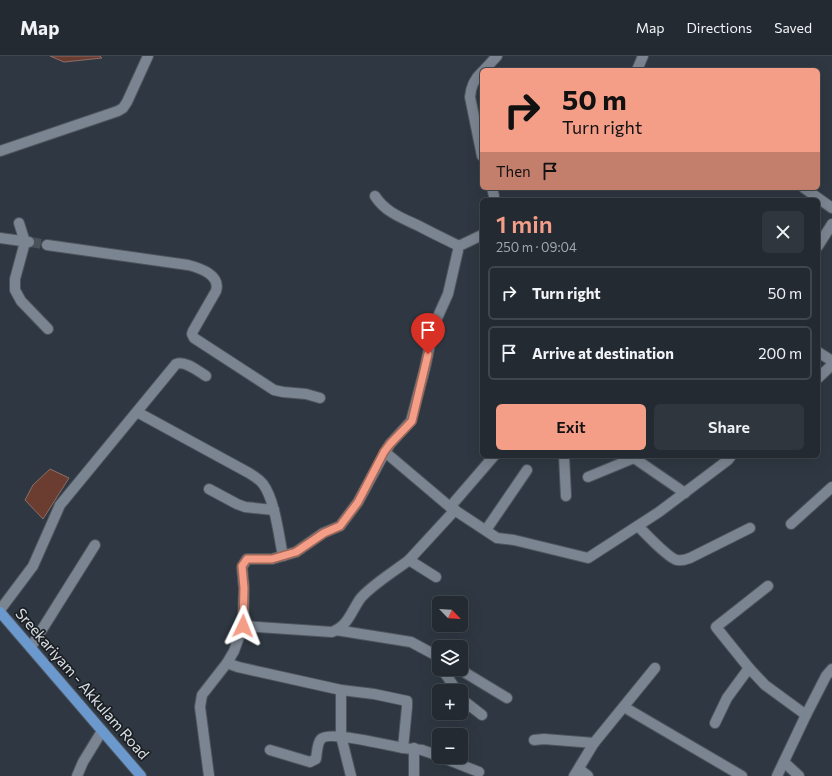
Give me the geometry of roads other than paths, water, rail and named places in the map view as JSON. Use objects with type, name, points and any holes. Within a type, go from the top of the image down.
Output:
[{"type":"main road","name":"Sreekariyam - Akkulam Road","points":[[0,611],[141,776]]},
{"type":"street","points":[[0,151],[118,112],[127,102],[148,56]]},
{"type":"street","points":[[486,68],[497,56]]},
{"type":"street","points":[[638,68],[643,56]]},
{"type":"street","points":[[480,74],[471,87],[470,97],[480,146]]},
{"type":"street","points":[[807,190],[818,198]]},
{"type":"street","points":[[375,196],[381,204],[398,217],[459,246]]},
{"type":"street","points":[[820,199],[832,208]]},
{"type":"street","points":[[19,223],[28,242],[15,278],[15,290],[21,301],[48,329]]},
{"type":"street","points":[[820,243],[832,224]]},
{"type":"street","points":[[459,246],[480,236]]},
{"type":"street","points":[[0,238],[28,242]]},
{"type":"street","points":[[47,245],[180,264],[201,269],[216,280],[218,285],[193,331],[193,336],[274,390],[306,394],[320,398]]},
{"type":"street","points":[[209,776],[200,707],[202,695],[227,663],[234,651],[243,626],[244,588],[242,566],[247,559],[272,559],[296,552],[324,533],[340,526],[358,502],[384,452],[412,421],[434,325],[448,294],[459,246]]},
{"type":"street","points":[[820,353],[832,361]]},
{"type":"street","points":[[0,611],[33,566],[60,505],[176,364],[178,363],[190,366],[206,376]]},
{"type":"street","points":[[820,376],[832,365]]},
{"type":"street","points":[[137,412],[256,477],[266,488],[274,510],[283,556]]},
{"type":"street","points":[[384,452],[453,508],[497,538],[514,540],[588,558],[638,526],[685,493],[727,458]]},
{"type":"street","points":[[243,626],[332,632],[340,628],[348,620],[360,599],[369,590],[409,560],[492,458]]},
{"type":"street","points":[[564,458],[566,496]]},
{"type":"street","points":[[588,477],[632,458]]},
{"type":"street","points":[[635,458],[685,493]]},
{"type":"street","points":[[486,530],[527,470]]},
{"type":"street","points":[[791,524],[832,487]]},
{"type":"street","points":[[209,489],[245,507],[274,510]]},
{"type":"street","points":[[638,526],[669,556],[677,560],[690,558],[750,528]]},
{"type":"street","points":[[31,647],[95,545]]},
{"type":"street","points":[[409,560],[436,577]]},
{"type":"street","points":[[768,586],[716,627],[749,668],[765,685],[806,715]]},
{"type":"street","points":[[336,630],[411,642],[432,654]]},
{"type":"street","points":[[429,652],[432,656]]},
{"type":"street","points":[[227,663],[238,667],[341,690],[374,694],[407,701],[403,748]]},
{"type":"street","points":[[588,776],[576,772],[594,743],[655,668]]},
{"type":"street","points":[[715,723],[727,698],[749,668]]},
{"type":"street","points":[[468,674],[507,698]]},
{"type":"street","points":[[777,776],[806,715],[830,674]]},
{"type":"street","points":[[341,690],[341,736],[351,776]]},
{"type":"street","points":[[468,704],[482,716]]},
{"type":"street","points":[[624,707],[742,776]]},
{"type":"street","points":[[77,776],[83,762],[102,731]]},
{"type":"street","points":[[270,750],[310,762],[316,759],[320,740],[323,737],[341,736],[403,748],[414,748],[432,754]]},
{"type":"street","points":[[534,740],[544,739],[594,743]]},
{"type":"street","points":[[414,748],[414,776]]},
{"type":"street","points":[[784,762],[799,776]]},
{"type":"street","points":[[458,764],[479,772]]},
{"type":"tunnel","points":[[31,242],[47,245]]}]
